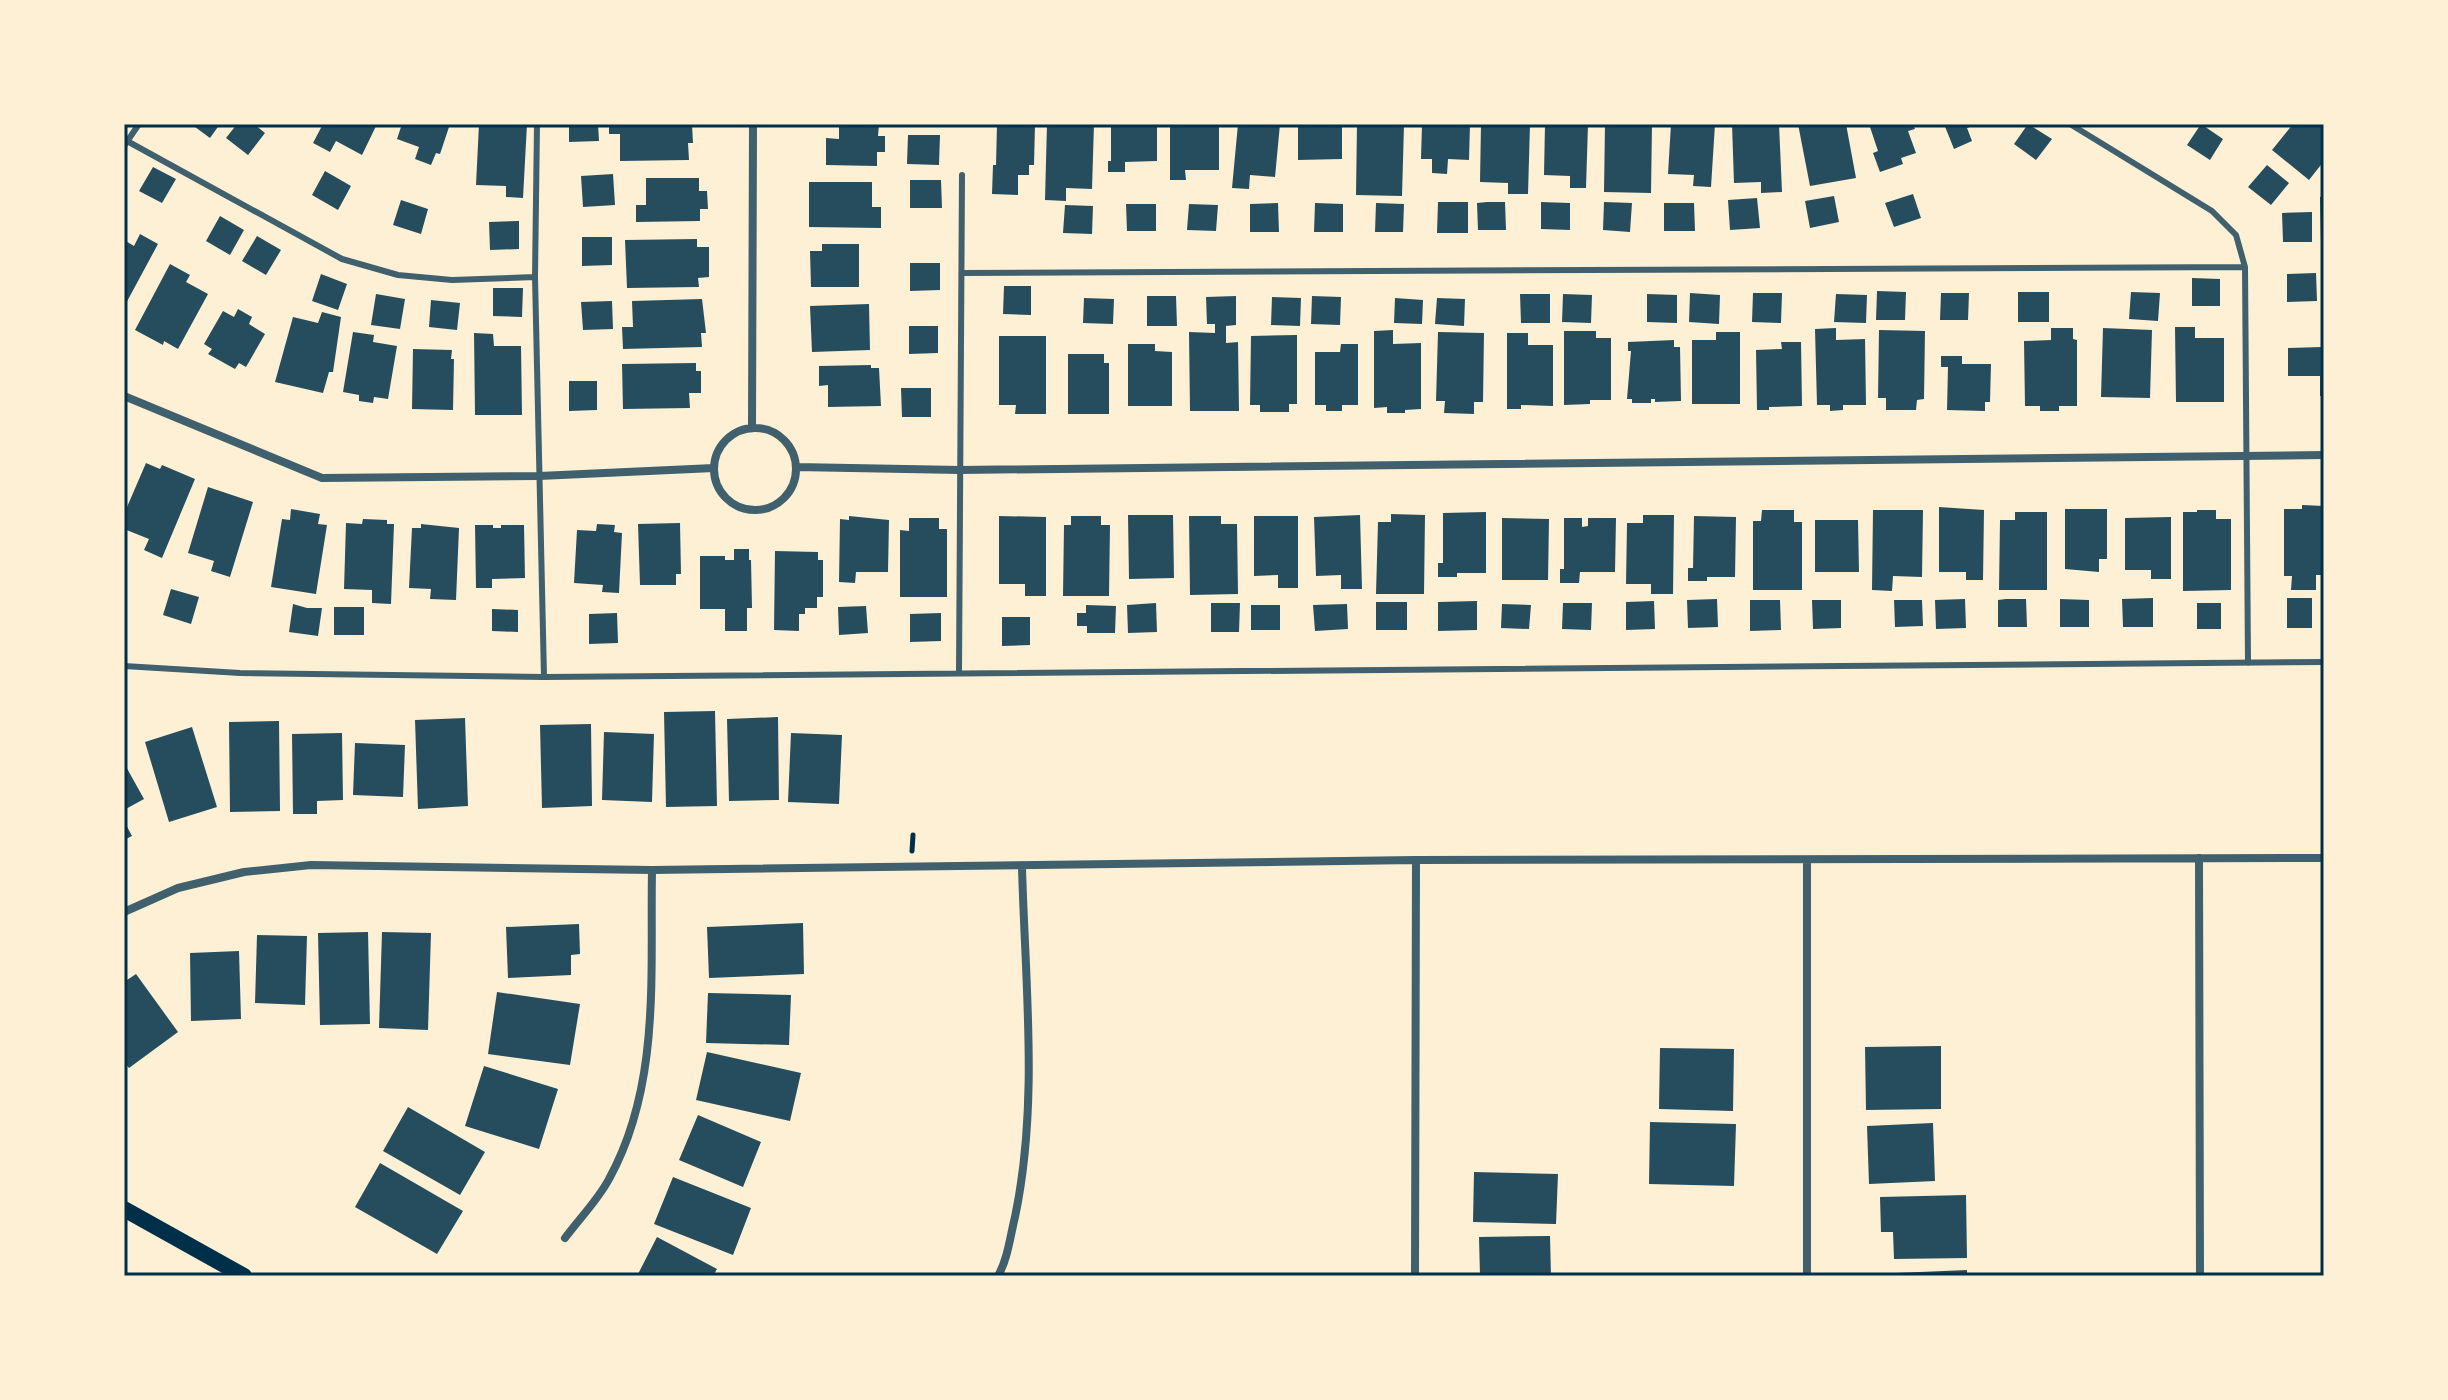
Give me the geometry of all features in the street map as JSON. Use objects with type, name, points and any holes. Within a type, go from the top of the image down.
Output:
[{"type":"main road","points":[[124,1209],[244,1276]]},
{"type":"street","points":[[752,427],[753,124]]},
{"type":"street","points":[[124,396],[322,478],[539,476],[714,468]]},
{"type":"street","points":[[752,427],[776,434],[794,456],[796,467],[789,492],[780,501],[757,511],[743,509],[722,494],[714,468],[721,443],[740,429],[752,427]]},
{"type":"street","points":[[796,467],[960,470],[2324,455]]},
{"type":"street","points":[[2199,858],[2200,1276]]},
{"type":"street","points":[[124,912],[178,888],[204,881],[244,872],[311,865],[652,870],[1416,860],[2324,858]]},
{"type":"street","points":[[1415,1276],[1416,860]]},
{"type":"street","points":[[1807,860],[1807,1276]]},
{"type":"street","points":[[998,1276],[1005,1263],[1020,1191],[1029,1109],[1022,867]]},
{"type":"street","points":[[565,1238],[609,1180],[639,1106],[648,1048],[652,870]]},
{"type":"lane","points":[[139,124],[125,144],[342,259],[398,275],[452,280],[535,277]]},
{"type":"lane","points":[[537,124],[535,277],[544,677]]},
{"type":"lane","points":[[2070,124],[2212,211],[2236,235],[2245,267],[2248,663]]},
{"type":"lane","points":[[959,673],[962,175]]},
{"type":"lane","points":[[962,273],[2245,267]]},
{"type":"lane","points":[[124,666],[240,673],[544,677],[2324,662]]},
{"type":"building","points":[[191,124],[220,124],[210,138]]},
{"type":"building","points":[[237,124],[254,124],[265,133],[248,155],[226,138]]},
{"type":"building","points":[[323,124],[377,124],[362,155],[336,141],[330,152],[313,143]]},
{"type":"building","points":[[402,124],[450,124],[440,154],[436,153],[431,165],[415,159],[419,147],[397,139]]},
{"type":"building","points":[[479,124],[527,124],[523,198],[506,197],[506,186],[476,185]]},
{"type":"building","points":[[569,124],[598,124],[599,141],[569,142]]},
{"type":"building","points":[[609,124],[692,125],[693,143],[688,143],[689,160],[620,161],[620,134],[609,134]]},
{"type":"building","points":[[839,124],[879,124],[878,136],[885,136],[885,152],[877,152],[877,166],[826,165],[826,138],[839,139]]},
{"type":"building","points":[[997,124],[1035,124],[1034,165],[1029,165],[1029,175],[1018,175],[1018,195],[992,194]]},
{"type":"building","points":[[1047,124],[1094,124],[1092,189],[1066,188],[1066,201],[1045,200]]},
{"type":"building","points":[[1111,124],[1157,124],[1157,161],[1125,162],[1125,172],[1108,172]]},
{"type":"building","points":[[1170,124],[1219,124],[1219,170],[1185,170],[1186,180],[1170,180]]},
{"type":"building","points":[[1238,124],[1280,124],[1275,177],[1250,175],[1249,189],[1232,188]]},
{"type":"building","points":[[1298,124],[1342,124],[1342,159],[1298,160]]},
{"type":"building","points":[[1357,124],[1404,125],[1402,196],[1356,195]]},
{"type":"building","points":[[1422,124],[1470,124],[1469,160],[1448,159],[1447,174],[1432,173],[1432,159],[1421,159]]},
{"type":"building","points":[[1481,124],[1530,124],[1528,194],[1508,194],[1508,183],[1480,182]]},
{"type":"building","points":[[1545,124],[1588,124],[1586,188],[1570,188],[1570,176],[1544,175]]},
{"type":"building","points":[[1605,124],[1652,124],[1651,193],[1604,192]]},
{"type":"building","points":[[1671,124],[1715,124],[1711,187],[1693,186],[1694,175],[1668,174]]},
{"type":"building","points":[[1732,124],[1779,124],[1782,192],[1761,193],[1761,182],[1734,183]]},
{"type":"building","points":[[1798,124],[1846,124],[1856,178],[1810,186]]},
{"type":"building","points":[[1869,124],[1913,124],[1915,129],[1908,131],[1916,153],[1901,158],[1903,164],[1880,172],[1873,153],[1878,151]]},
{"type":"building","points":[[1944,124],[1978,124],[1967,128],[1972,141],[1954,149]]},
{"type":"building","points":[[2028,124],[2052,139],[2036,160],[2014,144]]},
{"type":"building","points":[[2201,124],[2223,139],[2210,160],[2187,145]]},
{"type":"building","points":[[2293,124],[2324,124],[2324,161],[2309,180],[2272,150]]},
{"type":"building","points":[[908,135],[940,135],[939,165],[907,164]]},
{"type":"building","points":[[2267,165],[2289,183],[2271,205],[2248,187]]},
{"type":"building","points":[[153,167],[176,179],[162,203],[139,191]]},
{"type":"building","points":[[325,171],[351,186],[338,210],[312,195]]},
{"type":"building","points":[[613,174],[615,205],[583,207],[581,176]]},
{"type":"building","points":[[646,178],[699,178],[699,191],[707,191],[708,209],[700,209],[700,221],[636,222],[636,205],[646,205]]},
{"type":"building","points":[[910,180],[941,180],[942,208],[910,208]]},
{"type":"building","points":[[809,182],[872,182],[872,207],[881,207],[881,228],[809,227]]},
{"type":"building","points":[[1913,194],[1921,218],[1894,227],[1885,203]]},
{"type":"building","points":[[1834,196],[1839,222],[1810,228],[1805,201]]},
{"type":"building","points":[[2324,196],[2324,243],[2321,243],[2320,197]]},
{"type":"building","points":[[1757,198],[1760,228],[1730,230],[1728,200]]},
{"type":"building","points":[[401,200],[428,209],[421,234],[393,225]]},
{"type":"building","points":[[1438,202],[1468,202],[1468,233],[1437,233]]},
{"type":"building","points":[[1505,202],[1506,230],[1478,230],[1477,203]]},
{"type":"building","points":[[1541,202],[1570,203],[1570,230],[1541,229]]},
{"type":"building","points":[[1604,202],[1632,203],[1630,232],[1603,230]]},
{"type":"building","points":[[1278,203],[1279,232],[1250,232],[1250,204]]},
{"type":"building","points":[[1315,203],[1343,204],[1343,232],[1314,232]]},
{"type":"building","points":[[1376,203],[1404,204],[1403,232],[1375,232]]},
{"type":"building","points":[[1664,203],[1694,203],[1695,231],[1664,231]]},
{"type":"building","points":[[1126,204],[1156,204],[1156,231],[1127,231]]},
{"type":"building","points":[[1189,204],[1218,205],[1216,231],[1187,230]]},
{"type":"building","points":[[1065,205],[1093,206],[1092,234],[1063,233]]},
{"type":"building","points":[[2312,212],[2312,242],[2283,242],[2282,213]]},
{"type":"building","points":[[220,216],[244,230],[230,255],[206,241]]},
{"type":"building","points":[[519,221],[519,249],[490,250],[489,222]]},
{"type":"building","points":[[140,234],[158,244],[124,307],[124,240],[134,246]]},
{"type":"building","points":[[257,236],[281,250],[266,275],[242,261]]},
{"type":"building","points":[[582,237],[612,237],[612,265],[582,266]]},
{"type":"building","points":[[697,239],[697,247],[709,247],[709,277],[698,278],[699,287],[627,288],[625,240]]},
{"type":"building","points":[[822,244],[859,244],[859,287],[811,287],[810,251],[822,251]]},
{"type":"building","points":[[910,263],[940,263],[940,290],[910,291]]},
{"type":"building","points":[[170,264],[190,275],[186,282],[208,294],[178,349],[164,341],[163,345],[135,330]]},
{"type":"building","points":[[2316,273],[2317,301],[2287,302],[2287,274]]},
{"type":"building","points":[[321,274],[347,284],[338,310],[312,301]]},
{"type":"building","points":[[2192,278],[2220,279],[2220,306],[2192,306]]},
{"type":"building","points":[[1004,286],[1031,286],[1031,315],[1003,314]]},
{"type":"building","points":[[493,288],[523,288],[522,317],[493,316]]},
{"type":"building","points":[[1877,291],[1906,292],[1905,320],[1876,320]]},
{"type":"building","points":[[2018,292],[2049,292],[2049,322],[2018,322]]},
{"type":"building","points":[[2131,292],[2160,293],[2158,321],[2129,319]]},
{"type":"building","points":[[1690,293],[1720,295],[1719,324],[1689,322]]},
{"type":"building","points":[[1753,293],[1782,293],[1781,323],[1752,322]]},
{"type":"building","points":[[1941,293],[1969,293],[1968,320],[1940,320]]},
{"type":"building","points":[[376,294],[405,299],[400,329],[371,325]]},
{"type":"building","points":[[1520,294],[1550,294],[1550,323],[1521,323]]},
{"type":"building","points":[[1563,294],[1592,295],[1591,323],[1562,322]]},
{"type":"building","points":[[1647,294],[1677,295],[1677,323],[1647,322]]},
{"type":"building","points":[[1836,294],[1867,295],[1866,323],[1834,322]]},
{"type":"building","points":[[1147,296],[1176,296],[1177,326],[1147,326]]},
{"type":"building","points":[[1236,296],[1236,325],[1226,326],[1226,343],[1238,342],[1239,411],[1190,411],[1189,332],[1215,333],[1215,324],[1207,324],[1206,297]]},
{"type":"building","points":[[1312,296],[1341,297],[1340,325],[1311,324]]},
{"type":"building","points":[[1272,297],[1301,298],[1300,326],[1271,325]]},
{"type":"building","points":[[1084,298],[1114,299],[1113,324],[1083,323]]},
{"type":"building","points":[[1395,298],[1423,300],[1422,324],[1394,323]]},
{"type":"building","points":[[1437,298],[1465,299],[1464,326],[1435,324]]},
{"type":"building","points":[[702,299],[706,333],[701,333],[702,347],[623,349],[622,327],[633,327],[632,301]]},
{"type":"building","points":[[431,300],[460,303],[457,330],[429,327]]},
{"type":"building","points":[[612,301],[613,329],[583,330],[581,302]]},
{"type":"building","points":[[869,304],[870,350],[812,352],[810,306]]},
{"type":"building","points":[[2321,305],[2324,305],[2324,325],[2321,325]]},
{"type":"building","points":[[238,309],[252,317],[249,324],[265,334],[246,367],[239,363],[235,369],[208,354],[212,349],[204,344],[223,311],[234,317]]},
{"type":"building","points":[[322,312],[341,317],[333,372],[329,372],[323,393],[275,382],[293,317],[318,323]]},
{"type":"building","points":[[909,326],[938,326],[938,353],[909,354]]},
{"type":"building","points":[[2175,327],[2195,327],[2195,338],[2224,338],[2224,402],[2176,402]]},
{"type":"building","points":[[1836,328],[1836,340],[1865,339],[1866,405],[1843,405],[1843,410],[1830,411],[1830,405],[1817,405],[1815,329]]},
{"type":"building","points":[[2051,328],[2073,328],[2073,339],[2077,340],[2077,406],[2059,406],[2059,411],[2040,411],[2040,406],[2025,406],[2024,341],[2051,340]]},
{"type":"building","points":[[2103,328],[2152,330],[2150,398],[2101,397]]},
{"type":"building","points":[[1393,330],[1393,344],[1421,343],[1421,409],[1405,410],[1405,413],[1387,413],[1387,407],[1374,408],[1374,331]]},
{"type":"building","points":[[1879,330],[1925,331],[1924,399],[1917,400],[1916,410],[1886,410],[1886,398],[1878,398]]},
{"type":"building","points":[[1564,331],[1596,331],[1596,338],[1611,338],[1611,400],[1564,405]]},
{"type":"building","points":[[353,332],[374,335],[373,342],[397,346],[388,399],[374,397],[373,403],[359,401],[359,395],[343,392]]},
{"type":"building","points":[[1438,332],[1484,333],[1483,402],[1474,402],[1474,414],[1444,413],[1445,401],[1436,401]]},
{"type":"building","points":[[1716,332],[1740,332],[1740,404],[1692,404],[1692,340],[1716,340]]},
{"type":"building","points":[[474,333],[493,334],[494,346],[521,346],[522,415],[475,415]]},
{"type":"building","points":[[1507,333],[1528,333],[1528,345],[1553,345],[1553,406],[1521,405],[1521,409],[1507,409]]},
{"type":"building","points":[[1297,335],[1297,404],[1289,404],[1289,412],[1260,412],[1260,405],[1250,405],[1251,336]]},
{"type":"building","points":[[999,336],[1046,336],[1046,414],[1015,414],[1016,405],[999,405]]},
{"type":"building","points":[[1674,340],[1674,347],[1680,347],[1681,401],[1655,402],[1651,399],[1651,403],[1632,403],[1632,399],[1627,399],[1631,351],[1628,351],[1628,342]]},
{"type":"building","points":[[1781,342],[1801,342],[1802,406],[1757,410],[1756,350],[1782,349]]},
{"type":"building","points":[[1128,344],[1155,344],[1155,351],[1172,352],[1172,406],[1128,406]]},
{"type":"building","points":[[1341,344],[1358,344],[1358,405],[1342,405],[1342,411],[1326,411],[1326,405],[1315,405],[1315,352],[1340,352]]},
{"type":"building","points":[[2322,347],[2324,396],[2320,396],[2320,376],[2288,376],[2288,348]]},
{"type":"building","points":[[413,349],[452,350],[453,410],[412,409]]},
{"type":"building","points":[[1068,354],[1104,354],[1104,363],[1109,363],[1109,414],[1068,414]]},
{"type":"building","points":[[1941,356],[1962,356],[1962,364],[1991,364],[1990,402],[1985,402],[1985,411],[1947,410],[1948,367],[1941,367]]},
{"type":"building","points":[[696,363],[696,371],[701,371],[701,393],[689,393],[690,408],[623,409],[622,364]]},
{"type":"building","points":[[871,365],[871,368],[879,368],[881,406],[828,407],[828,385],[819,386],[819,366]]},
{"type":"building","points":[[569,381],[597,381],[597,410],[569,411]]},
{"type":"building","points":[[901,388],[931,388],[931,417],[902,417]]},
{"type":"building","points":[[146,463],[160,469],[162,465],[195,479],[162,558],[144,550],[149,539],[124,529],[124,514]]},
{"type":"building","points":[[208,487],[253,502],[230,577],[211,571],[214,561],[188,553]]},
{"type":"building","points":[[2302,505],[2324,506],[2324,575],[2316,575],[2316,590],[2291,590],[2292,576],[2284,576],[2284,509],[2302,509]]},
{"type":"building","points":[[1939,507],[1984,510],[1983,580],[1966,580],[1966,572],[1939,572]]},
{"type":"building","points":[[291,509],[320,514],[318,524],[327,525],[316,594],[271,587],[282,519],[290,520]]},
{"type":"building","points":[[2065,509],[2107,509],[2107,559],[2099,559],[2099,572],[2065,569]]},
{"type":"building","points":[[1762,510],[1794,510],[1794,522],[1802,522],[1802,590],[1753,590],[1753,521],[1761,521]]},
{"type":"building","points":[[1873,510],[1923,510],[1922,577],[1893,576],[1892,591],[1872,590]]},
{"type":"building","points":[[2216,510],[2216,519],[2231,519],[2231,590],[2183,591],[2183,512]]},
{"type":"building","points":[[1486,512],[1486,573],[1457,573],[1457,577],[1438,577],[1438,563],[1443,563],[1443,513]]},
{"type":"building","points":[[2015,512],[2047,512],[2047,590],[1999,590],[2000,520],[2015,520]]},
{"type":"building","points":[[1391,514],[1425,515],[1424,594],[1376,594],[1378,522],[1391,522]]},
{"type":"building","points":[[1128,515],[1173,515],[1174,578],[1129,579]]},
{"type":"building","points":[[1360,515],[1362,589],[1341,589],[1341,575],[1316,576],[1314,517]]},
{"type":"building","points":[[1643,515],[1674,515],[1673,594],[1651,594],[1651,584],[1626,584],[1627,523],[1643,523]]},
{"type":"building","points":[[849,516],[889,520],[888,572],[856,572],[855,583],[839,582],[840,519],[849,520]]},
{"type":"building","points":[[999,516],[1046,517],[1046,596],[1025,596],[1025,584],[999,584]]},
{"type":"building","points":[[1071,516],[1101,516],[1101,525],[1110,525],[1109,596],[1063,596],[1064,525],[1071,525]]},
{"type":"building","points":[[1189,516],[1221,516],[1221,524],[1237,524],[1238,594],[1190,595]]},
{"type":"building","points":[[1254,516],[1298,516],[1298,588],[1278,588],[1278,575],[1254,576]]},
{"type":"building","points":[[1694,516],[1736,517],[1735,577],[1688,581],[1688,568],[1693,568]]},
{"type":"building","points":[[2171,517],[2171,579],[2151,579],[2151,570],[2125,570],[2125,518]]},
{"type":"building","points":[[909,518],[939,518],[939,529],[947,529],[947,597],[900,597],[900,530],[909,531]]},
{"type":"building","points":[[1502,518],[1549,519],[1548,580],[1502,580]]},
{"type":"building","points":[[1564,518],[1582,518],[1582,527],[1588,526],[1588,518],[1616,518],[1615,572],[1580,572],[1579,583],[1560,583],[1560,569],[1564,569]]},
{"type":"building","points":[[363,519],[387,520],[387,524],[394,524],[391,604],[372,603],[372,590],[344,589],[346,523],[362,524]]},
{"type":"building","points":[[1815,520],[1858,520],[1859,572],[1815,572]]},
{"type":"building","points":[[680,523],[681,574],[676,574],[676,585],[640,585],[638,524]]},
{"type":"building","points":[[421,524],[459,528],[456,600],[430,599],[431,589],[409,588],[412,528],[421,528]]},
{"type":"building","points":[[597,524],[615,525],[614,532],[622,533],[619,593],[602,592],[603,585],[574,583],[577,530],[596,531]]},
{"type":"building","points":[[475,525],[501,528],[501,525],[524,525],[525,578],[492,579],[492,588],[476,588]]},
{"type":"building","points":[[734,549],[749,549],[751,560],[752,608],[747,608],[747,631],[725,631],[725,609],[700,609],[700,556],[725,556],[725,560],[734,560]]},
{"type":"building","points":[[775,551],[818,552],[818,560],[823,560],[823,597],[817,597],[817,608],[805,608],[805,614],[799,614],[799,631],[774,630]]},
{"type":"building","points":[[171,589],[199,597],[191,624],[163,615]]},
{"type":"building","points":[[2153,598],[2153,627],[2123,627],[2122,599]]},
{"type":"building","points":[[2287,598],[2312,598],[2312,628],[2287,628]]},
{"type":"building","points":[[1717,599],[1718,627],[1688,628],[1687,600]]},
{"type":"building","points":[[1965,599],[1966,628],[1936,629],[1935,600]]},
{"type":"building","points":[[2026,599],[2027,627],[1998,627],[1998,600]]},
{"type":"building","points":[[2060,599],[2089,600],[2089,627],[2060,627]]},
{"type":"building","points":[[1750,600],[1780,600],[1781,630],[1750,631]]},
{"type":"building","points":[[1812,600],[1841,600],[1841,628],[1813,629]]},
{"type":"building","points":[[1894,600],[1922,600],[1923,626],[1895,627]]},
{"type":"building","points":[[1477,601],[1477,630],[1438,631],[1438,602]]},
{"type":"building","points":[[1654,601],[1655,629],[1626,630],[1626,602]]},
{"type":"building","points":[[1376,602],[1407,602],[1407,630],[1376,630]]},
{"type":"building","points":[[1156,603],[1157,632],[1128,633],[1127,605]]},
{"type":"building","points":[[1211,603],[1240,603],[1239,632],[1211,632]]},
{"type":"building","points":[[1563,603],[1592,603],[1591,630],[1562,629]]},
{"type":"building","points":[[2197,603],[2221,603],[2221,629],[2197,629]]},
{"type":"building","points":[[293,604],[322,608],[318,636],[289,632]]},
{"type":"building","points":[[1347,604],[1348,629],[1315,631],[1313,605]]},
{"type":"building","points":[[1502,604],[1531,605],[1529,629],[1501,628]]},
{"type":"building","points":[[1086,605],[1116,606],[1115,633],[1087,633],[1087,626],[1077,626],[1077,613],[1086,613]]},
{"type":"building","points":[[1251,605],[1280,605],[1280,630],[1251,630]]},
{"type":"building","points":[[866,606],[868,633],[839,635],[838,607]]},
{"type":"building","points":[[334,607],[364,607],[364,635],[334,635]]},
{"type":"building","points":[[492,609],[518,610],[518,632],[492,631]]},
{"type":"building","points":[[617,613],[618,643],[589,644],[589,614]]},
{"type":"building","points":[[941,613],[941,641],[910,642],[910,614]]},
{"type":"building","points":[[1002,617],[1030,617],[1030,645],[1002,646]]},
{"type":"building","points":[[715,711],[717,806],[666,807],[664,712]]},
{"type":"building","points":[[778,717],[779,800],[729,801],[727,719]]},
{"type":"building","points":[[465,718],[468,806],[418,809],[415,720]]},
{"type":"building","points":[[279,721],[280,811],[230,812],[229,722]]},
{"type":"building","points":[[591,724],[592,806],[542,808],[540,725]]},
{"type":"building","points":[[192,727],[217,807],[169,822],[145,742]]},
{"type":"building","points":[[604,732],[654,734],[652,802],[602,800]]},
{"type":"building","points":[[342,733],[343,800],[317,801],[317,814],[293,814],[292,734]]},
{"type":"building","points":[[791,733],[842,735],[839,804],[788,802]]},
{"type":"building","points":[[355,743],[405,745],[403,797],[353,795]]},
{"type":"building","points":[[124,763],[144,799],[124,810]]},
{"type":"building","points":[[124,821],[132,836],[124,840]]},
{"type":"building","points":[[803,923],[804,974],[709,978],[707,927]]},
{"type":"building","points":[[579,924],[580,954],[571,955],[571,975],[508,978],[506,927]]},
{"type":"building","points":[[368,932],[370,1024],[320,1025],[318,933]]},
{"type":"building","points":[[382,932],[431,933],[428,1030],[379,1028]]},
{"type":"building","points":[[257,935],[307,936],[305,1005],[255,1003]]},
{"type":"building","points":[[239,951],[241,1019],[191,1021],[190,953]]},
{"type":"building","points":[[136,974],[178,1032],[129,1068],[124,1062],[124,982]]},
{"type":"building","points":[[497,992],[580,1004],[570,1065],[488,1054]]},
{"type":"building","points":[[708,993],[791,995],[789,1045],[706,1043]]},
{"type":"building","points":[[1941,1046],[1941,1109],[1866,1110],[1865,1047]]},
{"type":"building","points":[[1660,1048],[1734,1049],[1733,1111],[1659,1109]]},
{"type":"building","points":[[707,1052],[801,1073],[790,1121],[696,1100]]},
{"type":"building","points":[[484,1066],[558,1089],[539,1149],[465,1126]]},
{"type":"building","points":[[408,1107],[485,1152],[460,1195],[383,1151]]},
{"type":"building","points":[[698,1115],[761,1142],[743,1187],[679,1160]]},
{"type":"building","points":[[1650,1122],[1736,1124],[1734,1186],[1649,1184]]},
{"type":"building","points":[[1933,1123],[1935,1181],[1869,1184],[1867,1126]]},
{"type":"building","points":[[380,1163],[463,1211],[437,1254],[355,1207]]},
{"type":"building","points":[[1474,1172],[1558,1174],[1556,1224],[1473,1222]]},
{"type":"building","points":[[673,1177],[751,1208],[733,1255],[654,1224]]},
{"type":"building","points":[[1966,1195],[1967,1258],[1894,1259],[1893,1232],[1881,1232],[1880,1197]]},
{"type":"building","points":[[1550,1236],[1551,1276],[1480,1276],[1479,1237]]},
{"type":"building","points":[[657,1237],[717,1269],[713,1276],[637,1276]]},
{"type":"building","points":[[1967,1270],[1967,1276],[1896,1276],[1896,1273]]}]
